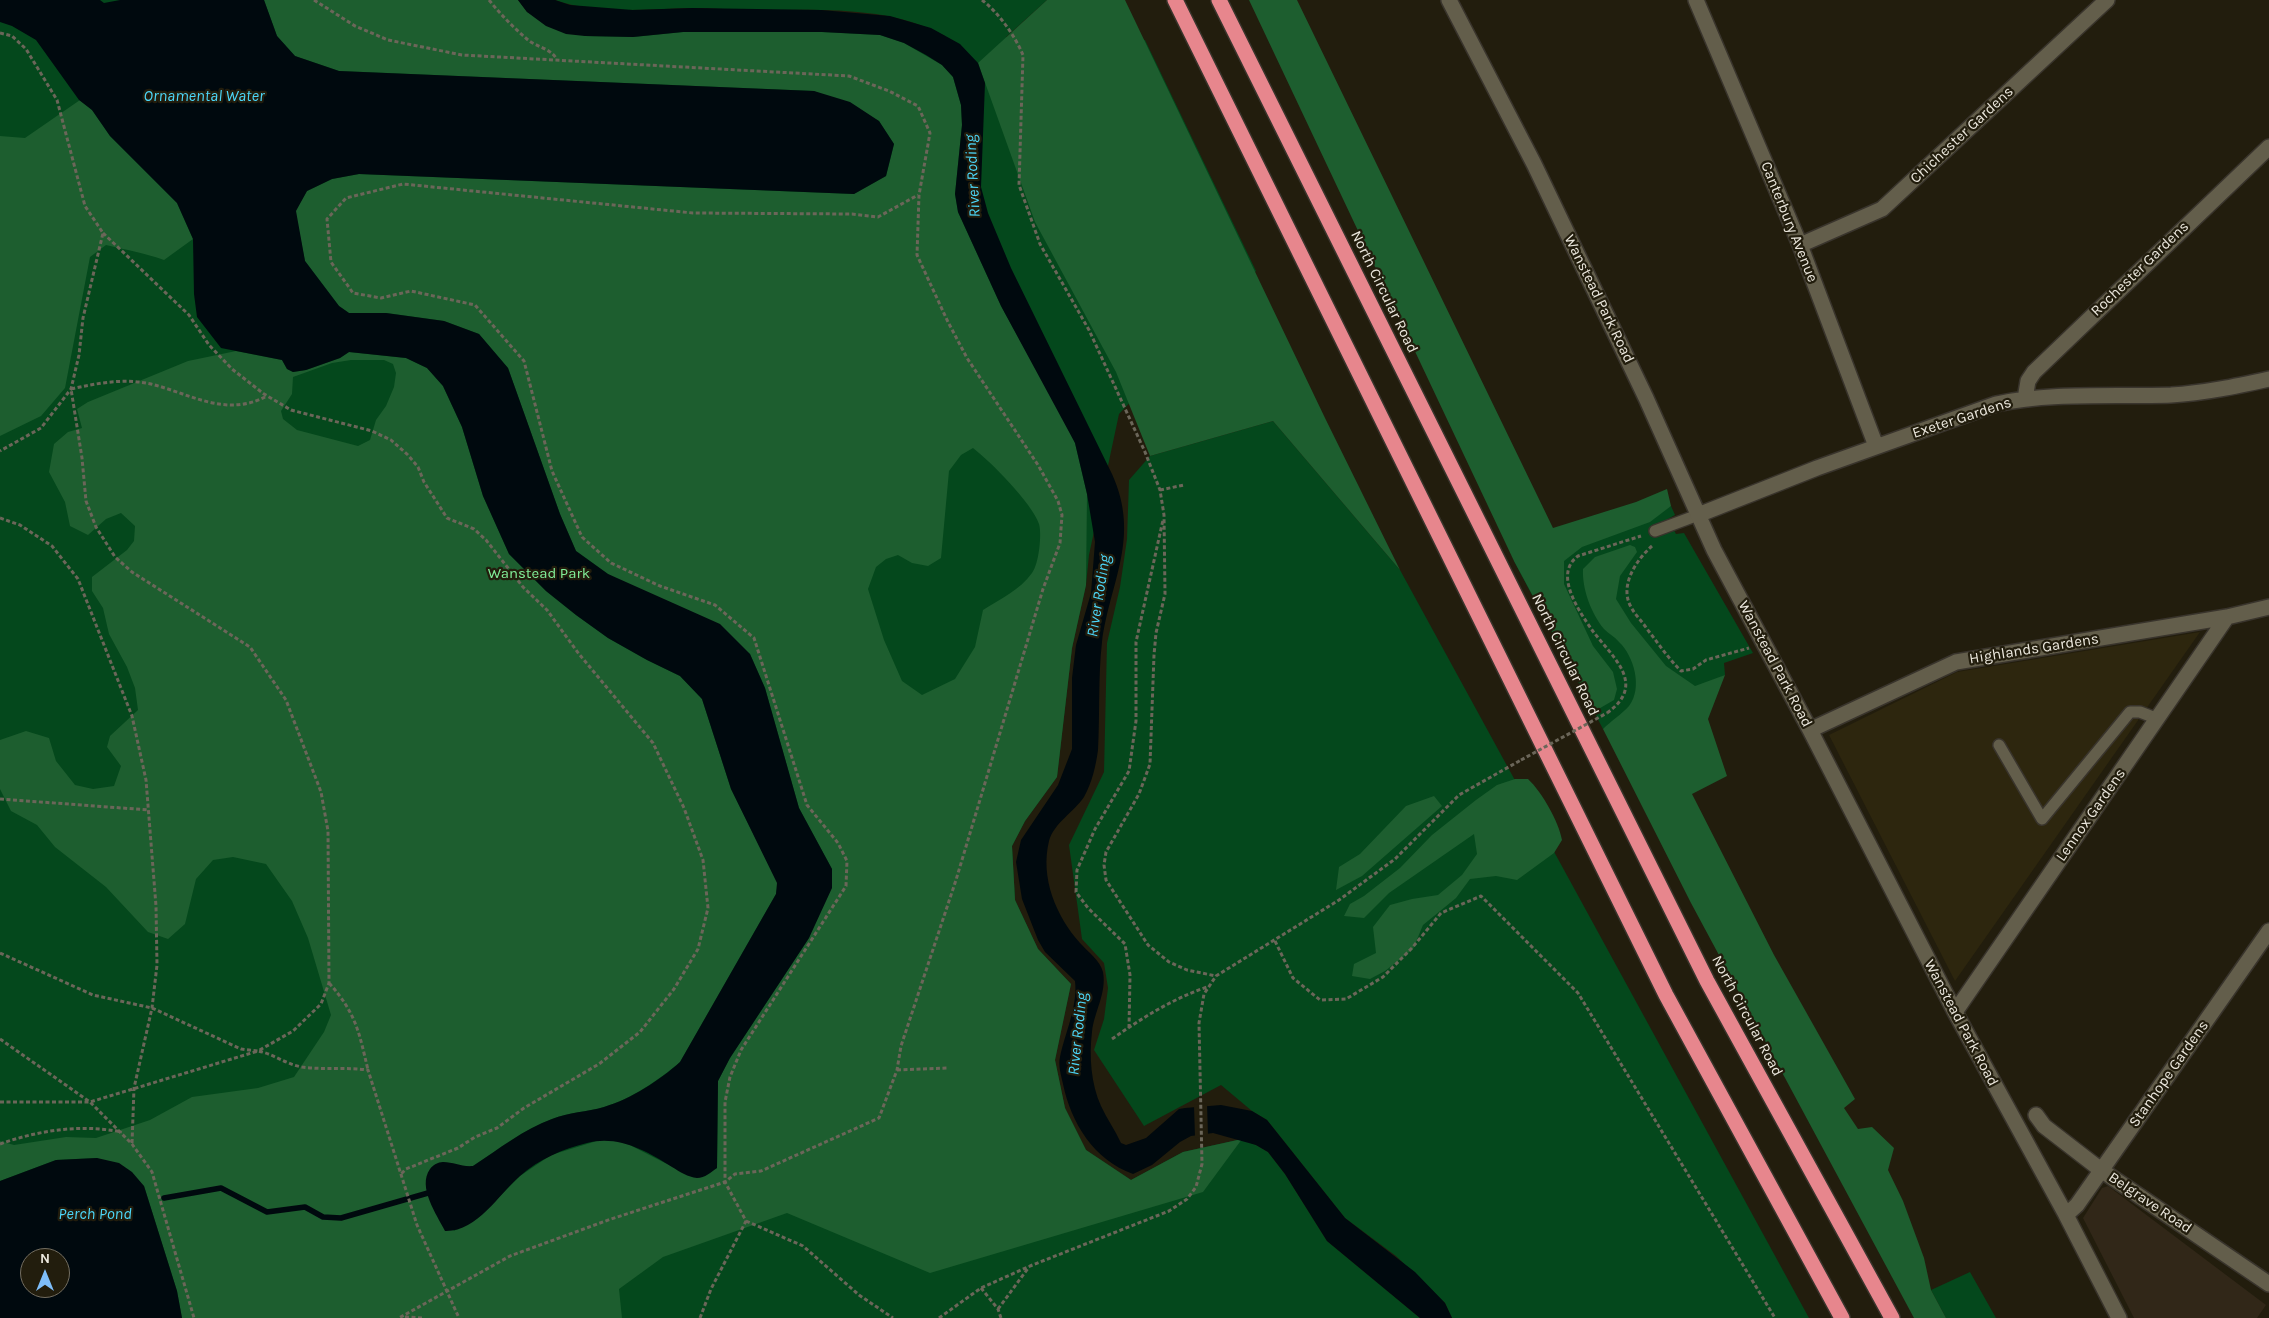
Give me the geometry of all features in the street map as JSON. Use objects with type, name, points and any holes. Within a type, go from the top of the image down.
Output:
[{"type":"highway","points":[[1175,0],[1666,995],[1842,1318]]},
{"type":"highway","name":"North Circular Road","points":[[1219,0],[1707,981],[1892,1318]]},
{"type":"street","name":"Wanstead Park Road","points":[[1449,0],[1534,164],[1646,398],[1698,516],[1955,1012],[2066,1215],[2119,1318]]},
{"type":"street","name":"Canterbury Avenue","points":[[1696,0],[1800,246],[1876,446]]},
{"type":"street","name":"Chichester Gardens","points":[[1800,246],[1882,209],[2108,0]]},
{"type":"street","name":"Rochester Gardens","points":[[2025,399],[2028,381],[2034,372],[2269,147]]},
{"type":"street","name":"Exeter Gardens","points":[[1698,516],[1876,446],[1996,404],[2025,399],[2173,394],[2219,390],[2269,379]]},
{"type":"street","name":"Highlands Gardens","points":[[1810,730],[1956,662],[2226,617],[2269,606]]},
{"type":"street","name":"Lennox Gardens","points":[[1955,1012],[2158,719],[2226,617]]},
{"type":"street","name":"Stanhope Gardens","points":[[2066,1215],[2077,1205],[2269,930]]},
{"type":"street","name":"Belgrave Road","points":[[2036,1115],[2044,1126],[2101,1170],[2269,1284]]},
{"type":"lane","points":[[1655,531],[1698,516]]},
{"type":"lane","points":[[2000,744],[2042,819],[2130,712],[2140,712],[2158,719]]},
{"type":"path","points":[[314,0],[355,26],[388,40],[462,55],[849,76],[889,91],[918,106],[930,133],[919,195],[917,254],[948,322],[967,358],[1038,466],[1058,501],[1062,516],[1060,543],[1043,589],[956,880],[901,1046],[897,1070],[879,1118],[761,1170],[735,1174],[724,1182],[611,1219],[510,1256],[400,1318]]},
{"type":"path","points":[[490,0],[516,29],[531,42],[554,54],[557,60]]},
{"type":"path","points":[[982,0],[990,6],[1019,46],[1022,55],[1019,186],[1040,244],[1089,330],[1145,452],[1160,490],[1164,515],[1165,594],[1156,633],[1154,655],[1150,764],[1139,794],[1106,852],[1104,865],[1106,880],[1148,946],[1169,962],[1187,970],[1216,976]]},
{"type":"path","points":[[0,32],[12,36],[26,49],[57,100],[85,206],[103,233],[189,316],[209,345],[232,369],[267,396],[291,410],[372,431],[391,440],[408,456],[418,467],[424,482],[447,518],[474,529],[486,540],[523,587],[547,610],[579,654],[653,743],[684,808],[703,860],[708,908],[698,949],[674,989],[640,1032],[599,1064],[524,1108],[497,1128],[475,1137],[458,1148],[406,1169],[401,1174]]},
{"type":"path","points":[[893,1318],[859,1295],[803,1246],[746,1222],[724,1182],[725,1102],[730,1077],[742,1050],[846,886],[847,861],[838,843],[807,806],[754,638],[715,605],[660,586],[611,563],[582,537],[552,471],[524,361],[475,305],[411,291],[381,298],[353,293],[331,262],[327,219],[346,198],[403,184],[693,213],[852,214],[878,217],[919,195]]},
{"type":"path","points":[[0,1102],[90,1102],[258,1051],[293,1031],[321,1004],[329,983],[328,831],[321,792],[286,700],[250,647],[132,572],[114,557],[96,527],[86,501],[82,458],[71,389],[79,354],[83,318],[103,233]]},
{"type":"path","points":[[0,451],[40,428],[71,389],[113,380],[151,384],[197,400],[228,404],[255,402],[267,396]]},
{"type":"path","points":[[1160,490],[1184,484]]},
{"type":"path","points":[[1129,1028],[1130,975],[1125,944],[1088,908],[1076,892],[1077,870],[1095,829],[1129,771],[1136,721],[1136,642],[1164,515]]},
{"type":"path","points":[[0,518],[20,524],[52,546],[78,579],[132,716],[146,780],[156,906],[157,955],[152,1008],[134,1088],[132,1144]]},
{"type":"path","points":[[940,1318],[981,1288],[1030,1266],[1169,1211],[1188,1199],[1196,1187],[1202,1164],[1199,1023],[1207,987],[1216,976],[1339,900],[1395,859],[1459,794],[1607,713],[1618,705],[1623,697],[1626,680],[1612,653],[1593,631],[1575,600],[1567,582],[1568,569],[1571,562],[1578,556],[1655,531]]},
{"type":"path","points":[[1642,555],[1630,576],[1627,597],[1631,608],[1681,671],[1693,669],[1706,660],[1764,643]]},
{"type":"path","points":[[0,799],[149,810]]},
{"type":"path","points":[[1275,941],[1293,978],[1320,1000],[1346,999],[1383,977],[1412,948],[1441,913],[1481,896],[1578,993],[1775,1318]]},
{"type":"path","points":[[0,953],[93,995],[152,1008],[241,1049],[267,1053],[283,1063],[303,1067],[368,1070]]},
{"type":"path","points":[[329,983],[341,996],[356,1023],[368,1070],[410,1205],[446,1292],[460,1318]]},
{"type":"path","points":[[1112,1039],[1185,995],[1207,987]]},
{"type":"path","points":[[0,1039],[90,1102],[122,1132],[152,1172],[194,1318]]},
{"type":"path","points":[[897,1070],[948,1068]]},
{"type":"path","points":[[0,1144],[44,1131],[80,1127],[122,1132]]},
{"type":"path","points":[[700,1318],[711,1289],[746,1222]]},
{"type":"path","points":[[998,1309],[1030,1266]]},
{"type":"path","points":[[981,1288],[998,1309],[1001,1318]]},
{"type":"path","points":[[400,1318],[424,1318]]},
{"type":"shaded area","points":[[2200,632],[1955,981],[1829,735],[1957,672]]},
{"type":"shaded area","points":[[2108,1186],[2266,1305],[2257,1318],[2134,1318],[2083,1218],[2102,1188]]},
{"type":"green space","name":"Wanstead Park","points":[[0,0],[518,0],[527,12],[945,36],[923,26],[900,19],[852,11],[691,8],[622,10],[588,8],[555,0],[1047,0],[1006,37],[1145,40],[1256,271],[1119,414],[1089,555],[1086,585],[1072,648],[1057,777],[1025,821],[1012,846],[1015,900],[1038,949],[1071,984],[1055,1060],[1065,1108],[1086,1150],[1131,1180],[1183,1152],[1242,1139],[1256,1145],[1268,1152],[1285,1174],[1327,1241],[1420,1318],[0,1318]]},
{"type":"green space","name":"Wanstead Park","points":[[264,0],[518,0],[527,12],[585,36],[633,37],[683,32],[822,32],[880,35],[904,43],[942,65],[953,77],[961,105],[962,125],[955,194],[958,212],[1001,306],[1067,425],[1075,443],[1087,494],[1086,585],[1072,648],[1057,777],[1025,821],[1012,846],[1015,900],[1038,949],[1071,984],[1055,1060],[1065,1108],[1086,1150],[1131,1180],[1183,1152],[1242,1139],[1203,1192],[930,1273],[787,1213],[663,1257],[619,1289],[622,1318],[182,1318],[177,1291],[144,1186],[97,1158],[56,1160],[0,1181],[0,1141],[14,1145],[66,1137],[96,1138],[150,1120],[192,1097],[258,1088],[294,1077],[324,1032],[331,1015],[308,938],[292,901],[266,864],[233,857],[213,860],[196,879],[185,924],[168,939],[148,932],[106,887],[55,847],[37,825],[11,811],[0,789],[0,740],[26,731],[49,738],[56,761],[75,785],[93,789],[114,786],[121,766],[107,747],[110,736],[138,710],[135,688],[127,667],[109,634],[103,608],[92,591],[92,577],[127,550],[134,541],[135,526],[121,513],[106,519],[88,535],[70,526],[65,502],[49,472],[54,444],[68,432],[82,428],[77,409],[88,402],[188,361],[236,351],[282,360],[287,369],[293,372],[306,370],[340,358],[349,352],[406,358],[427,368],[443,386],[462,427],[483,496],[509,554],[546,591],[576,615],[608,638],[680,676],[702,699],[731,789],[778,883],[776,894],[680,1062],[663,1076],[634,1094],[614,1104],[565,1115],[542,1123],[473,1166],[462,1167],[442,1162],[427,1189],[429,1197],[454,1231],[481,1215],[520,1176],[551,1155],[600,1140],[622,1141],[665,1163],[704,1176],[717,1168],[718,1081],[730,1058],[809,938],[832,869],[799,808],[765,688],[750,654],[608,574],[576,551],[560,514],[508,368],[479,334],[444,321],[386,313],[349,313],[339,306],[305,261],[295,211],[307,191],[332,179],[359,174],[854,194],[886,176],[894,144],[879,121],[814,91],[339,71],[295,56],[277,36]],"holes":[[[351,360],[384,360],[393,364],[396,373],[394,387],[386,406],[376,420],[370,440],[358,446],[297,430],[283,419],[281,411],[292,394],[293,377],[332,363]],[[973,448],[1010,483],[1035,515],[1040,529],[1038,556],[1032,573],[1022,584],[983,610],[975,647],[955,679],[922,695],[902,681],[884,640],[868,589],[876,567],[886,559],[898,555],[912,563],[928,566],[941,558],[949,471],[961,455]]]},
{"type":"green space","points":[[1047,0],[1125,0],[1325,418],[1400,570],[1273,421],[1150,456],[1116,372],[1035,222],[978,63]]},
{"type":"green space","points":[[1249,0],[1297,0],[1553,528],[1636,502],[1667,489],[1671,506],[1650,522],[1582,547],[1564,561],[1564,584],[1593,646],[1613,672],[1617,689],[1614,700],[1595,711],[1514,561]]},
{"type":"green space","points":[[80,100],[92,110],[110,136],[177,203],[193,239],[164,260],[143,253],[106,245],[90,257],[65,388],[41,416],[0,436],[0,136],[25,138]]},
{"type":"green space","points":[[1273,421],[1400,570],[1809,1318],[1452,1318],[1445,1303],[1396,1256],[1345,1218],[1267,1120],[1252,1111],[1221,1085],[1144,1126],[1094,1050],[1104,1019],[1108,988],[1104,963],[1082,939],[1069,845],[1104,772],[1107,643],[1120,587],[1127,539],[1129,480],[1150,456]]},
{"type":"green space","points":[[1671,506],[1675,515],[1668,519],[1676,534],[1684,533],[1753,653],[1724,663],[1725,675],[1664,706],[1603,729],[1514,561]]},
{"type":"green space","points":[[1630,545],[1635,547],[1637,552],[1620,576],[1616,599],[1631,623],[1666,666],[1695,686],[1725,675],[1708,719],[1727,776],[1692,794],[1774,955],[1855,1099],[1844,1108],[1858,1129],[1872,1127],[1894,1148],[1888,1170],[1903,1201],[1924,1258],[1931,1290],[1946,1318],[1914,1318],[1691,903],[1603,729],[1629,706],[1633,699],[1636,682],[1635,672],[1629,655],[1624,648],[1604,629],[1595,616],[1586,593],[1583,569],[1595,557]]},
{"type":"green space","points":[[1515,779],[1528,779],[1539,791],[1549,808],[1562,840],[1554,853],[1517,880],[1496,876],[1470,879],[1456,898],[1423,925],[1413,949],[1385,971],[1370,979],[1352,976],[1354,964],[1376,953],[1373,927],[1390,905],[1438,895],[1462,875],[1477,854],[1474,834],[1389,893],[1364,918],[1344,916],[1350,904],[1364,896],[1400,868],[1432,835],[1476,800],[1497,785]]},
{"type":"green space","points":[[1434,796],[1442,806],[1362,876],[1336,890],[1339,867],[1360,854],[1406,806]]},
{"type":"green space","points":[[1970,1272],[1996,1318],[1946,1318],[1931,1290]]},
{"type":"water","name":"Ornamental Water","points":[[0,0],[100,0],[104,3],[120,0],[264,0],[277,36],[295,56],[339,71],[814,91],[850,102],[879,121],[894,144],[886,176],[854,194],[359,174],[332,179],[307,191],[296,211],[305,261],[339,306],[349,313],[386,313],[444,321],[479,334],[508,368],[560,514],[576,551],[608,574],[720,624],[750,654],[765,688],[799,808],[832,869],[832,888],[809,938],[730,1058],[718,1081],[717,1168],[708,1174],[700,1178],[690,1177],[642,1150],[621,1143],[599,1141],[587,1143],[569,1148],[543,1160],[520,1176],[477,1219],[457,1230],[445,1231],[433,1209],[427,1192],[427,1176],[430,1169],[437,1163],[443,1162],[473,1166],[542,1123],[565,1115],[614,1104],[645,1088],[672,1069],[680,1062],[776,894],[777,883],[731,789],[702,699],[680,676],[608,638],[576,615],[546,591],[509,554],[483,496],[462,427],[443,386],[427,368],[406,358],[349,352],[340,358],[306,370],[293,372],[287,369],[282,360],[221,348],[197,317],[194,294],[193,239],[177,203],[110,136],[92,110],[79,100],[36,40],[12,26],[0,22]]},
{"type":"water","name":"River Roding","points":[[518,0],[555,0],[570,5],[633,10],[692,8],[821,10],[890,16],[931,28],[960,44],[978,63],[985,83],[981,187],[988,213],[1011,268],[1112,474],[1120,497],[1124,519],[1121,559],[1102,642],[1098,750],[1095,768],[1084,797],[1055,829],[1049,841],[1047,855],[1049,882],[1057,909],[1071,932],[1097,960],[1103,972],[1102,995],[1093,1025],[1091,1060],[1095,1089],[1103,1111],[1121,1143],[1126,1145],[1146,1138],[1179,1109],[1221,1105],[1252,1111],[1267,1120],[1345,1218],[1415,1272],[1445,1303],[1452,1318],[1420,1318],[1327,1241],[1285,1174],[1268,1152],[1256,1145],[1213,1133],[1191,1136],[1180,1142],[1152,1165],[1133,1174],[1119,1168],[1096,1150],[1078,1126],[1072,1113],[1059,1063],[1075,1000],[1075,981],[1045,952],[1038,940],[1022,899],[1016,862],[1021,840],[1058,785],[1072,749],[1072,678],[1076,645],[1091,593],[1095,542],[1087,494],[1075,443],[1001,306],[958,212],[955,194],[962,125],[961,105],[953,77],[942,65],[926,55],[904,43],[880,35],[822,32],[683,32],[633,37],[585,36],[566,34],[546,26],[527,12]]},
{"type":"water","name":"Perch Pond","points":[[97,1158],[119,1163],[132,1172],[144,1186],[177,1291],[182,1318],[0,1318],[0,1181],[56,1160]]},
{"type":"pier","points":[[1207,1103],[1208,1136],[1195,1138],[1194,1105]]},
{"type":"waterway","points":[[164,1198],[221,1188],[267,1212],[305,1207],[323,1217],[341,1218],[428,1193]]}]
